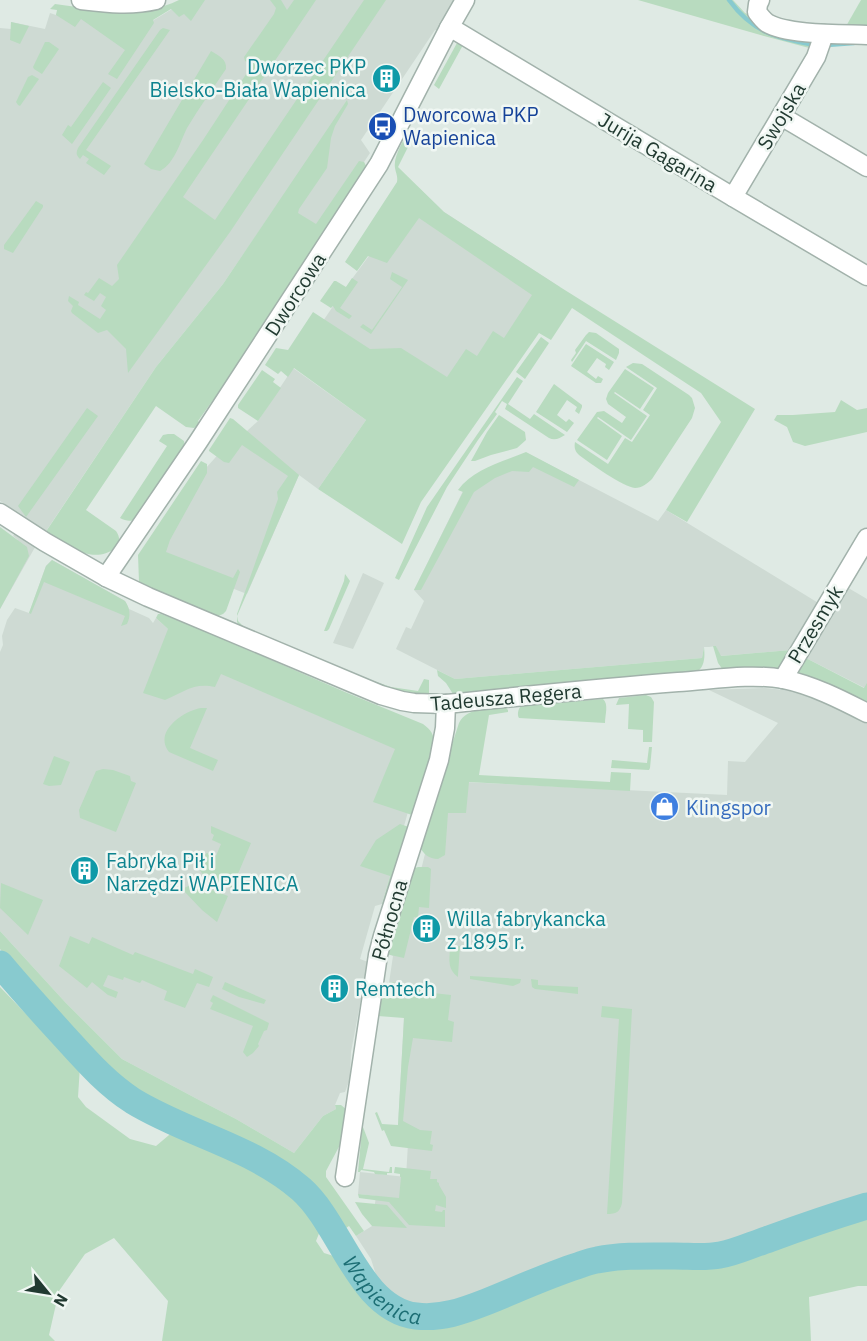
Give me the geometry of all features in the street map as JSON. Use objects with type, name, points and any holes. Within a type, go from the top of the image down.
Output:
[{"type":"street","points":[[81,0],[121,4],[156,0]]},
{"type":"street","name":"Dworcowa","points":[[106,577],[198,442],[379,164],[465,0]]},
{"type":"street","points":[[759,6],[763,20],[768,24],[788,30],[867,35]]},
{"type":"street","name":"Jurija Gagarina","points":[[449,28],[867,276]]},
{"type":"street","name":"Swojska","points":[[733,197],[816,57],[824,34]]},
{"type":"street","points":[[781,116],[867,167]]},
{"type":"street","name":"Tadeusza Regera","points":[[0,513],[106,577],[148,597],[381,695],[408,702],[446,704],[759,677],[783,679],[802,684],[867,713]]},
{"type":"street","name":"Przesmyk","points":[[783,679],[867,538]]},
{"type":"street","name":"Północna","points":[[345,1177],[378,955],[439,760],[445,728],[446,704]]},
{"type":"shaded area","points":[[187,0],[456,0],[438,31],[435,30],[361,140],[370,153],[364,162],[367,168],[322,237],[276,206],[223,284],[156,367],[34,549],[0,609],[0,569],[18,540],[13,536],[26,517],[0,501],[0,28],[11,29],[11,22],[45,29],[50,13],[56,15],[58,10],[144,26]]},
{"type":"shaded area","points":[[419,188],[444,212],[560,287],[478,408],[319,327]]},
{"type":"shaded area","points":[[293,368],[366,420],[318,489],[299,475],[247,594],[154,558],[206,468],[240,430],[247,431],[258,421]]},
{"type":"shaded area","points":[[527,453],[658,521],[666,510],[820,604],[791,650],[720,656],[716,646],[704,647],[702,658],[455,679],[396,649],[406,627],[411,629],[424,601],[414,590],[467,483]]},
{"type":"shaded area","points":[[52,560],[125,601],[129,609],[149,618],[153,623],[156,618],[168,629],[428,741],[382,904],[375,906],[360,959],[368,962],[351,1052],[350,1079],[345,1092],[340,1093],[335,1105],[336,1109],[323,1116],[294,1153],[236,1119],[122,1059],[65,1002],[0,931],[0,652],[3,645],[2,636],[7,620],[15,608],[29,613],[46,566]]},
{"type":"shaded area","points":[[363,573],[384,583],[353,649],[333,643]]},
{"type":"shaded area","points":[[845,586],[867,599],[867,689],[802,656]]},
{"type":"shaded area","points":[[765,688],[800,693],[867,724],[867,1199],[722,1251],[704,1253],[633,1251],[593,1257],[559,1267],[452,1310],[432,1312],[405,1308],[394,1302],[374,1286],[376,1275],[371,1259],[356,1236],[372,1226],[376,1196],[358,1194],[360,1172],[406,1177],[409,1127],[398,1125],[404,1018],[389,983],[393,956],[389,954],[421,870],[443,781],[727,795],[728,761],[745,762],[778,723],[709,690]]},
{"type":"green space","points":[[179,0],[205,0],[191,21],[184,14],[179,17],[171,9],[153,20],[154,23],[117,79],[108,74],[125,50],[81,19],[75,27],[56,15],[57,10],[50,9],[55,4],[128,13],[158,8]]},
{"type":"green space","points":[[270,0],[281,0],[287,10],[294,0],[316,0],[183,197],[215,220],[364,0],[386,0],[230,232],[128,373],[126,349],[107,330],[98,333],[72,313],[73,306],[68,301],[69,296],[79,302],[78,305],[100,319],[106,310],[101,306],[106,297],[100,293],[94,301],[84,295],[99,278],[112,286],[119,279],[117,265],[252,65],[245,61],[244,57],[274,14],[276,8]]},
{"type":"green space","points":[[638,0],[733,0],[745,13],[814,40],[813,49],[764,36]]},
{"type":"green space","points":[[861,0],[867,0],[867,31],[845,28]]},
{"type":"green space","points":[[11,22],[29,26],[20,44],[10,40]]},
{"type":"green space","points":[[163,28],[170,30],[86,150],[111,166],[104,175],[86,163],[89,159],[83,155],[80,159],[77,154],[78,148]]},
{"type":"green space","points":[[45,42],[59,49],[42,74],[33,67]]},
{"type":"green space","points":[[457,43],[463,45],[439,89],[434,85]]},
{"type":"green space","points":[[211,51],[224,60],[226,69],[187,128],[170,163],[160,171],[151,169],[144,164]]},
{"type":"green space","points":[[32,75],[39,79],[20,106],[16,102],[28,77]]},
{"type":"green space","points":[[103,82],[111,88],[72,144],[62,135],[68,125],[71,127]]},
{"type":"green space","points":[[347,100],[348,104],[331,138],[327,168],[298,213],[316,224],[359,161],[364,162],[367,168],[219,398],[213,400],[198,421],[201,424],[194,428],[186,427],[156,406],[86,510],[116,531],[119,540],[117,546],[106,553],[88,554],[45,533],[156,367],[223,284]]},
{"type":"green space","points":[[409,130],[415,133],[398,167],[444,212],[755,409],[687,522],[666,510],[721,422],[701,393],[572,308],[551,340],[539,333],[421,502],[402,544],[318,489],[366,420],[294,368],[288,377],[281,371],[278,374],[265,365],[276,348],[288,350],[313,312],[370,349],[401,348],[447,377],[466,349],[477,356],[493,331],[504,338],[532,295],[419,218],[387,263],[368,256],[357,271],[345,262],[397,182],[396,158]]},
{"type":"green space","points":[[36,201],[43,207],[13,253],[4,249],[4,245]]},
{"type":"green space","points":[[392,272],[408,280],[371,334],[360,327],[363,324],[372,330],[402,287],[390,279]]},
{"type":"green space","points":[[352,278],[358,282],[340,308],[352,316],[349,319],[336,311],[333,306],[331,308],[320,301],[334,281],[346,287]]},
{"type":"green space","points":[[589,332],[596,333],[619,349],[616,360],[586,341],[572,362],[575,350]]},
{"type":"green space","points":[[541,337],[549,343],[525,379],[516,372]]},
{"type":"green space","points":[[586,344],[614,362],[609,370],[605,367],[606,364],[597,358],[587,372],[596,379],[598,376],[603,379],[601,383],[596,383],[571,366]]},
{"type":"green space","points":[[633,363],[642,364],[689,395],[695,408],[692,418],[652,479],[647,484],[635,488],[615,479],[578,454],[575,449],[575,442],[608,464],[625,438],[632,442],[650,415],[643,410],[657,388],[626,367]]},
{"type":"green space","points":[[625,369],[654,388],[640,409],[614,393],[647,416],[631,440],[597,418],[622,436],[607,460],[577,440],[597,412],[604,411],[622,423],[626,417],[608,404],[606,399]]},
{"type":"green space","points":[[262,370],[275,379],[273,382],[281,388],[258,421],[238,408],[238,405]]},
{"type":"green space","points":[[517,377],[523,381],[508,404],[530,419],[534,414],[565,435],[555,439],[549,438],[505,409],[507,404],[502,401],[495,412],[497,414],[447,487],[399,580],[395,578],[427,507]]},
{"type":"green space","points":[[554,384],[582,405],[579,414],[575,411],[577,407],[567,400],[557,415],[566,422],[569,419],[574,423],[567,432],[536,412]]},
{"type":"green space","points":[[841,400],[857,410],[867,408],[867,432],[805,446],[793,442],[787,427],[774,420],[777,415],[835,412]]},
{"type":"green space","points":[[87,408],[98,416],[26,517],[18,506]]},
{"type":"green space","points":[[499,415],[525,432],[526,440],[517,448],[471,461],[487,432]]},
{"type":"green space","points":[[230,418],[299,475],[237,616],[278,499],[277,492],[288,476],[242,445],[229,463],[209,451]]},
{"type":"green space","points":[[174,434],[184,441],[185,448],[137,519],[128,521],[120,518],[167,446],[159,441],[163,435]]},
{"type":"green space","points":[[526,452],[579,480],[574,487],[533,467],[529,472],[512,471],[495,478],[474,492],[421,590],[414,590],[463,492],[458,490],[480,471]]},
{"type":"green space","points":[[201,461],[207,464],[207,473],[170,540],[166,552],[233,578],[238,569],[240,572],[226,611],[218,616],[141,585],[139,582],[138,555]]},
{"type":"green space","points":[[0,527],[27,547],[29,556],[0,609]]},
{"type":"green space","points":[[52,560],[125,601],[129,612],[127,624],[121,626],[125,616],[44,582],[31,614],[29,613],[46,566]]},
{"type":"green space","points":[[345,574],[350,581],[329,629],[324,631],[344,581]]},
{"type":"green space","points":[[158,614],[195,627],[423,724],[433,735],[434,740],[429,761],[430,767],[415,816],[373,802],[395,749],[221,674],[215,687],[195,687],[165,700],[143,693],[168,629],[156,618]]},
{"type":"green space","points":[[713,646],[716,646],[721,656],[791,650],[781,667],[776,670],[723,670],[718,663]]},
{"type":"green space","points":[[704,647],[703,665],[695,673],[453,694],[438,676],[437,670],[455,679],[702,658]]},
{"type":"green space","points":[[802,656],[864,688],[867,683],[867,705],[796,672]]},
{"type":"green space","points":[[368,679],[391,687],[418,691],[424,679],[429,680],[429,695],[392,689],[371,683]]},
{"type":"green space","points":[[646,695],[654,702],[652,742],[643,742],[643,730],[628,729],[629,704],[616,705],[619,698]]},
{"type":"green space","points":[[603,699],[606,707],[605,723],[519,718],[518,715],[521,706]]},
{"type":"green space","points":[[505,707],[508,712],[489,715],[479,775],[610,782],[611,772],[631,773],[630,791],[469,782],[466,813],[448,813],[445,855],[438,859],[429,857],[419,845],[459,723],[473,711]]},
{"type":"green space","points":[[207,708],[190,748],[218,760],[213,771],[169,752],[165,744],[167,730],[172,724],[186,713]]},
{"type":"green space","points":[[649,747],[652,747],[649,770],[611,768],[612,760],[647,763]]},
{"type":"green space","points":[[54,756],[70,762],[61,785],[49,786],[43,784]]},
{"type":"green space","points":[[103,769],[130,776],[131,781],[136,783],[116,832],[80,818],[79,810],[96,771]]},
{"type":"green space","points":[[400,824],[409,827],[382,904],[390,876],[360,866],[376,840]]},
{"type":"green space","points":[[211,826],[251,843],[232,888],[200,871],[202,856],[207,853],[216,856],[221,844],[212,840],[214,835],[211,833]]},
{"type":"green space","points":[[418,867],[431,869],[429,908],[419,907],[418,918],[414,917],[404,958],[386,954],[409,870]]},
{"type":"green space","points":[[1,883],[43,900],[28,935],[0,908]]},
{"type":"green space","points":[[193,884],[228,896],[217,922],[184,891],[184,888]]},
{"type":"green space","points":[[0,931],[65,1002],[122,1059],[236,1119],[294,1153],[323,1116],[336,1109],[335,1105],[341,1105],[347,1110],[341,1143],[326,1171],[326,1177],[364,1231],[356,1236],[349,1226],[343,1230],[308,1182],[295,1172],[161,1106],[142,1100],[127,1090],[90,1055],[0,949]]},
{"type":"green space","points":[[70,936],[89,944],[92,937],[133,955],[135,952],[193,974],[195,969],[213,977],[209,987],[197,983],[185,1008],[164,1000],[167,991],[142,980],[140,983],[124,977],[123,980],[108,975],[103,986],[118,992],[116,998],[108,995],[92,982],[87,988],[59,966]]},
{"type":"green space","points":[[460,946],[458,977],[449,961],[450,949]]},
{"type":"green space","points":[[470,976],[521,979],[520,983],[513,986],[470,979]]},
{"type":"green space","points":[[531,979],[538,980],[538,985],[578,987],[578,994],[535,989],[532,987]]},
{"type":"green space","points":[[225,982],[266,1000],[264,1004],[239,997],[222,989]]},
{"type":"green space","points":[[391,982],[404,984],[403,989],[397,989],[396,998],[410,999],[411,990],[406,990],[406,984],[433,987],[433,993],[451,995],[448,1020],[454,1022],[452,1042],[413,1038],[408,1067],[403,1121],[420,1130],[432,1131],[430,1144],[433,1145],[432,1151],[391,1146],[375,1113],[377,1112],[382,1124],[398,1125],[404,1018],[378,1016],[380,987]]},
{"type":"green space","points":[[0,987],[29,1017],[53,1034],[80,1066],[78,1097],[86,1107],[130,1139],[156,1146],[175,1130],[221,1153],[248,1162],[278,1179],[295,1194],[317,1221],[320,1231],[316,1241],[324,1253],[340,1258],[374,1302],[391,1315],[411,1322],[429,1324],[456,1319],[560,1276],[596,1264],[640,1260],[707,1262],[867,1211],[867,1286],[809,1297],[811,1341],[162,1341],[168,1301],[114,1238],[85,1254],[59,1291],[49,1335],[55,1341],[0,1341]]},
{"type":"green space","points":[[213,995],[269,1023],[259,1046],[247,1057],[243,1052],[253,1026],[210,1009]]},
{"type":"green space","points":[[602,1006],[632,1009],[622,1203],[620,1209],[613,1214],[607,1214],[619,1019],[601,1017]]},
{"type":"green space","points":[[363,1127],[369,1143],[363,1169],[389,1172],[392,1167],[392,1173],[387,1173],[387,1175],[361,1170],[358,1172]]},
{"type":"green space","points":[[395,1167],[431,1171],[430,1179],[437,1179],[446,1197],[446,1208],[436,1205],[435,1211],[445,1210],[445,1227],[409,1225],[389,1202],[359,1198],[358,1194],[399,1198],[401,1177],[400,1174],[394,1173]]},
{"type":"green space","points":[[355,1202],[387,1205],[407,1228],[372,1226]]},
{"type":"waterway","points":[[729,0],[747,20],[757,27],[788,40],[814,45]]},
{"type":"waterway","points":[[827,45],[854,43]]},
{"type":"waterway","name":"Wapienica","points":[[0,964],[87,1061],[123,1094],[154,1113],[262,1162],[301,1189],[315,1204],[365,1282],[380,1298],[396,1310],[416,1316],[443,1315],[460,1311],[594,1260],[655,1256],[703,1257],[726,1254],[867,1206]]},
{"type":"place","name":"Dworzec PKP Bielsko-Biała Wapienica","points":[[387,78]]},
{"type":"place","name":"Dworcowa PKP Wapienica","points":[[382,126]]},
{"type":"place","name":"Klingspor","points":[[665,807]]},
{"type":"place","name":"Fabryka Pił i Narzędzi WAPIENICA","points":[[85,871]]},
{"type":"place","name":"Willa fabrykancka z 1895 r.","points":[[426,929]]},
{"type":"place","name":"Remtech","points":[[334,988]]}]
